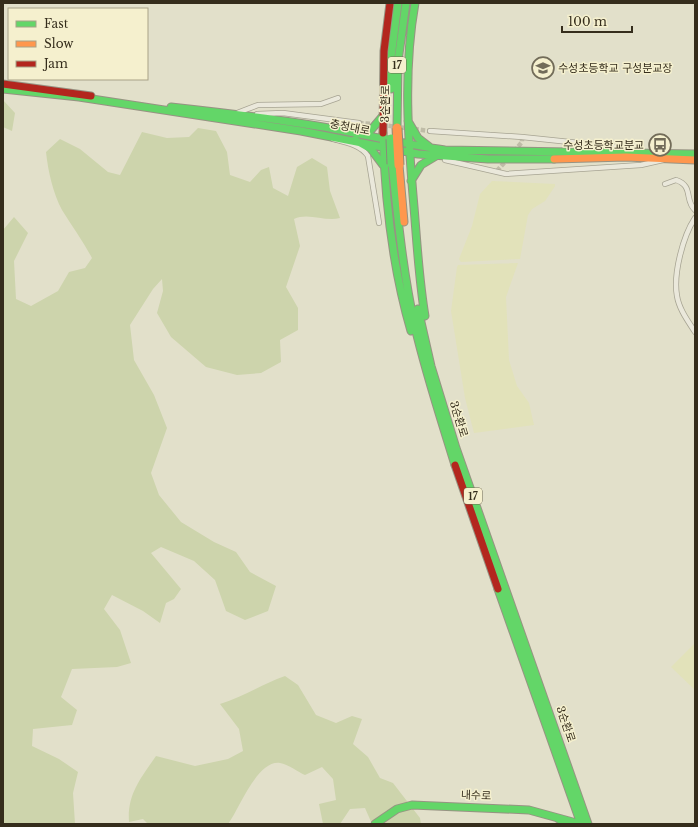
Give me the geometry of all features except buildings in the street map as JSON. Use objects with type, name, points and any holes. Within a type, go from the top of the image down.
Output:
[{"type":"main road","points":[[390,3],[384,41],[382,116],[372,130],[357,137],[380,159],[392,166]]},
{"type":"main road","name":"3순환로","points":[[398,3],[391,57],[390,128],[392,166],[397,220],[407,285],[420,349],[436,406],[582,821]]},
{"type":"main road","name":"3순환로","points":[[390,128],[406,3]]},
{"type":"main road","points":[[414,3],[409,42],[407,119],[408,152],[422,305],[436,383]]},
{"type":"main road","name":"충청대로","points":[[3,84],[77,93],[135,104],[235,113],[357,137],[382,143],[408,152],[653,152],[695,154]]},
{"type":"main road","name":"충청대로","points":[[3,89],[135,106],[302,131],[357,137]]},
{"type":"main road","points":[[382,116],[390,128],[407,130]]},
{"type":"main road","points":[[407,119],[415,135],[434,152],[421,165],[411,181]]},
{"type":"main road","points":[[390,128],[382,143],[383,156],[392,166]]},
{"type":"main road","points":[[383,156],[408,152]]},
{"type":"main road","name":"충청대로","points":[[434,152],[525,160],[624,157],[671,157],[695,160]]},
{"type":"main road","name":"3순환로","points":[[392,166],[403,219],[411,275],[436,383],[465,476],[582,821]]},
{"type":"main road","name":"내수로","points":[[375,824],[397,809],[412,805],[512,808],[529,810],[557,818],[582,821]]},
{"type":"main road","points":[[557,818],[567,824]]},
{"type":"street","points":[[235,113],[258,105],[321,104],[338,98]]},
{"type":"street","points":[[246,115],[283,113],[359,122]]},
{"type":"street","points":[[302,131],[337,140],[364,151],[368,156],[370,165],[379,223]]},
{"type":"street","points":[[430,131],[522,137],[623,147],[653,152]]},
{"type":"street","points":[[434,152],[442,160],[506,174],[641,165],[671,157]]},
{"type":"street","points":[[665,184],[676,180],[684,184],[687,188],[692,207],[695,210]]},
{"type":"street","points":[[695,218],[685,236],[676,284],[677,297],[682,311],[695,332]]},
{"type":"green space","points":[[3,100],[15,113],[12,131],[3,127]]},
{"type":"green space","points":[[198,128],[216,131],[227,152],[230,175],[250,182],[261,170],[269,167],[273,188],[288,196],[297,167],[312,158],[327,167],[330,191],[340,218],[328,219],[305,216],[294,219],[300,246],[286,287],[298,308],[298,330],[280,340],[281,362],[261,373],[237,375],[206,367],[171,337],[157,313],[163,291],[162,279],[153,289],[130,325],[134,360],[154,395],[167,428],[151,473],[159,495],[181,522],[214,542],[236,552],[250,572],[276,586],[268,611],[245,620],[226,611],[215,580],[194,561],[161,547],[151,553],[181,589],[174,599],[166,603],[160,623],[143,611],[112,595],[104,609],[120,630],[131,663],[117,667],[72,669],[61,697],[77,710],[72,725],[33,729],[32,746],[59,759],[78,772],[73,793],[75,824],[3,824],[3,230],[14,217],[28,233],[14,261],[16,299],[31,306],[58,291],[69,272],[85,268],[92,258],[62,210],[51,182],[46,152],[60,139],[80,149],[108,172],[120,175],[142,132],[167,138],[189,137]]},
{"type":"green space","points":[[492,181],[555,184],[555,186],[545,201],[532,209],[528,215],[520,259],[461,262],[459,259],[472,226],[480,194]]},
{"type":"green space","points":[[518,263],[506,297],[509,360],[517,386],[529,403],[534,425],[474,433],[465,398],[451,311],[457,267],[458,265]]},
{"type":"green space","points":[[695,643],[695,690],[671,667]]},
{"type":"green space","points":[[285,676],[298,685],[316,715],[336,723],[352,716],[362,719],[353,744],[368,757],[380,778],[393,783],[420,818],[421,824],[372,824],[365,808],[350,809],[340,824],[323,824],[319,804],[336,800],[333,779],[322,767],[305,775],[290,766],[280,763],[272,764],[264,769],[257,777],[250,786],[228,824],[148,824],[143,819],[129,822],[130,803],[136,787],[156,756],[195,766],[228,759],[243,751],[239,729],[220,704],[237,698]]},
{"type":"tunnel","points":[[359,123],[375,124]]},
{"type":"tunnel","points":[[382,125],[430,131]]},
{"type":"tunnel","points":[[497,171],[522,142],[522,137]]},
{"type":"traffic: fast","points":[[391,89],[391,57],[398,3]]},
{"type":"traffic: fast","points":[[397,128],[398,61],[406,3]]},
{"type":"traffic: fast","points":[[415,3],[409,54],[408,105],[418,262],[425,316]]},
{"type":"traffic: fast","points":[[3,89],[79,97],[301,131],[418,154],[488,159],[554,159]]},
{"type":"traffic: fast","points":[[171,107],[293,122],[445,150],[695,154]]},
{"type":"traffic: fast","points":[[360,134],[371,130],[382,117]]},
{"type":"traffic: fast","points":[[408,121],[418,138],[431,148]]},
{"type":"traffic: fast","points":[[383,133],[388,208],[394,257],[404,307],[411,331]]},
{"type":"traffic: fast","points":[[391,139],[392,164]]},
{"type":"traffic: fast","points":[[355,140],[371,149],[383,165]]},
{"type":"traffic: fast","points":[[411,181],[421,165],[436,156]]},
{"type":"traffic: fast","points":[[392,164],[404,266],[415,327],[455,465]]},
{"type":"traffic: fast","points":[[418,309],[431,366],[456,448],[588,824]]},
{"type":"traffic: fast","points":[[498,589],[581,824]]},
{"type":"traffic: fast","points":[[375,824],[397,809],[412,805],[529,810],[580,824]]},
{"type":"traffic: fast","points":[[557,818],[567,824]]},
{"type":"traffic: slow","points":[[397,128],[399,165]]},
{"type":"traffic: slow","points":[[554,159],[626,157],[695,160]]},
{"type":"traffic: slow","points":[[399,165],[404,222]]},
{"type":"traffic: jam","points":[[383,133],[384,51],[390,3]]},
{"type":"traffic: jam","points":[[3,84],[91,96]]},
{"type":"traffic: jam","points":[[455,465],[498,589]]},
{"type":"place","name":"수성초등학교 구성분교장","points":[[543,68]]},
{"type":"place","name":"수성초등학교분교","points":[[660,145]]}]
